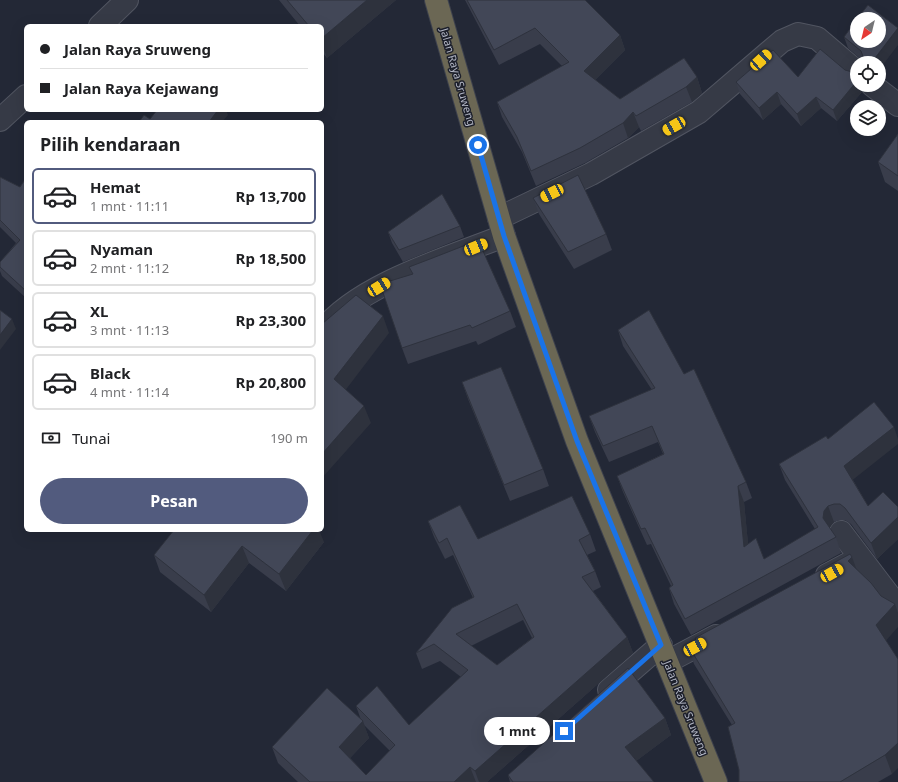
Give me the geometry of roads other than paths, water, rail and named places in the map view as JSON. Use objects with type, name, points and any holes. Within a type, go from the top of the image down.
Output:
[{"type":"highway","name":"Jalan Raya Sruweng","points":[[436,0],[502,227],[577,441],[716,782]]},
{"type":"street","points":[[102,24],[127,0]]},
{"type":"street","points":[[324,330],[342,310],[392,280],[502,227],[699,112],[782,41],[798,34],[817,38],[850,66]]},
{"type":"street","points":[[881,92],[898,105]]},
{"type":"street","points":[[0,120],[24,98]]},
{"type":"street","points":[[841,532],[859,558],[898,607]]},
{"type":"street","points":[[811,584],[859,558]]},
{"type":"street","points":[[592,705],[664,654],[736,625]]}]
